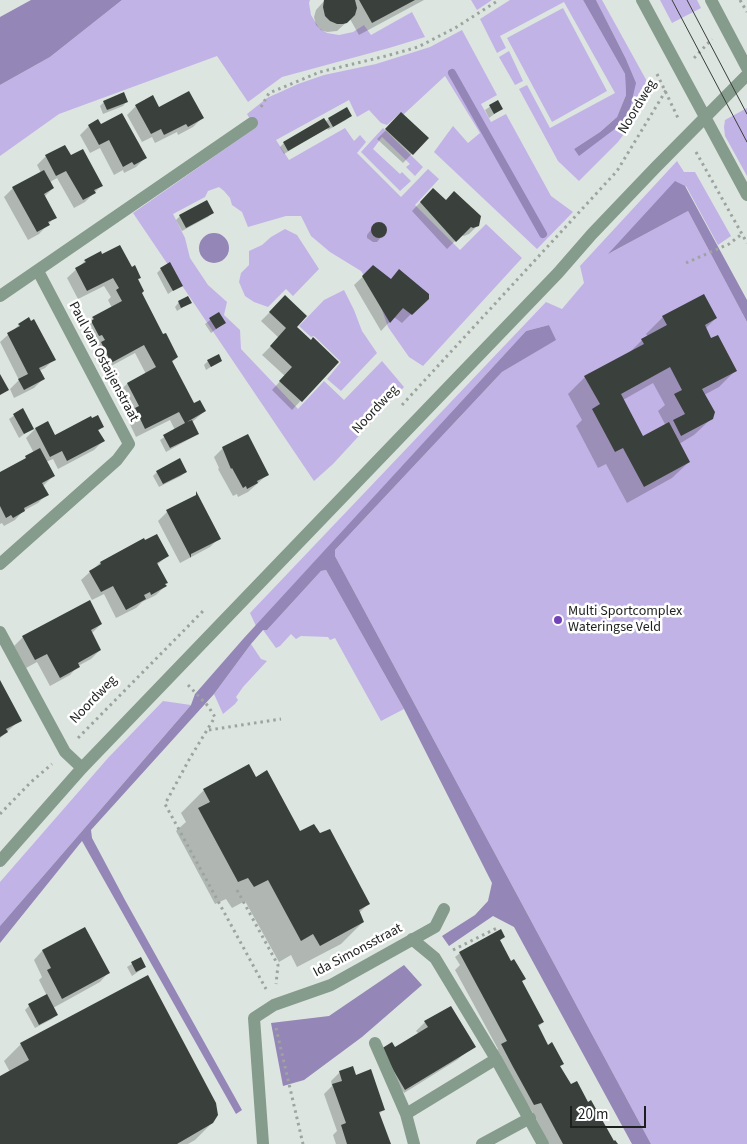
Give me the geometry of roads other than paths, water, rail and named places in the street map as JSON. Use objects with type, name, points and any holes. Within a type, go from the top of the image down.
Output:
[{"type":"street","points":[[642,0],[747,195]]},
{"type":"street","points":[[711,0],[747,68]]},
{"type":"street","points":[[0,861],[82,768],[551,280],[630,194],[747,75]]},
{"type":"street","points":[[0,296],[252,123]]},
{"type":"street","name":"Paul van Ostaijenstraat","points":[[0,564],[117,460],[129,444],[38,270]]},
{"type":"street","points":[[0,632],[65,752],[82,768]]},
{"type":"street","name":"Ida Simonsstraat","points":[[263,1144],[254,1018],[274,1005],[331,985],[434,927],[444,909]]},
{"type":"street","points":[[412,939],[435,958],[496,1058],[543,1144]]},
{"type":"street","points":[[375,1043],[406,1114],[414,1144]]},
{"type":"street","points":[[406,1114],[496,1058]]},
{"type":"street","points":[[482,1144],[530,1118]]},
{"type":"waterway","points":[[452,73],[543,234]]},
{"type":"tram line","points":[[672,0],[747,142]]},
{"type":"tram line","points":[[687,0],[747,114]]},
{"type":"place","name":"Multi Sportcomplex Wateringse Veld","points":[[558,620]]}]
